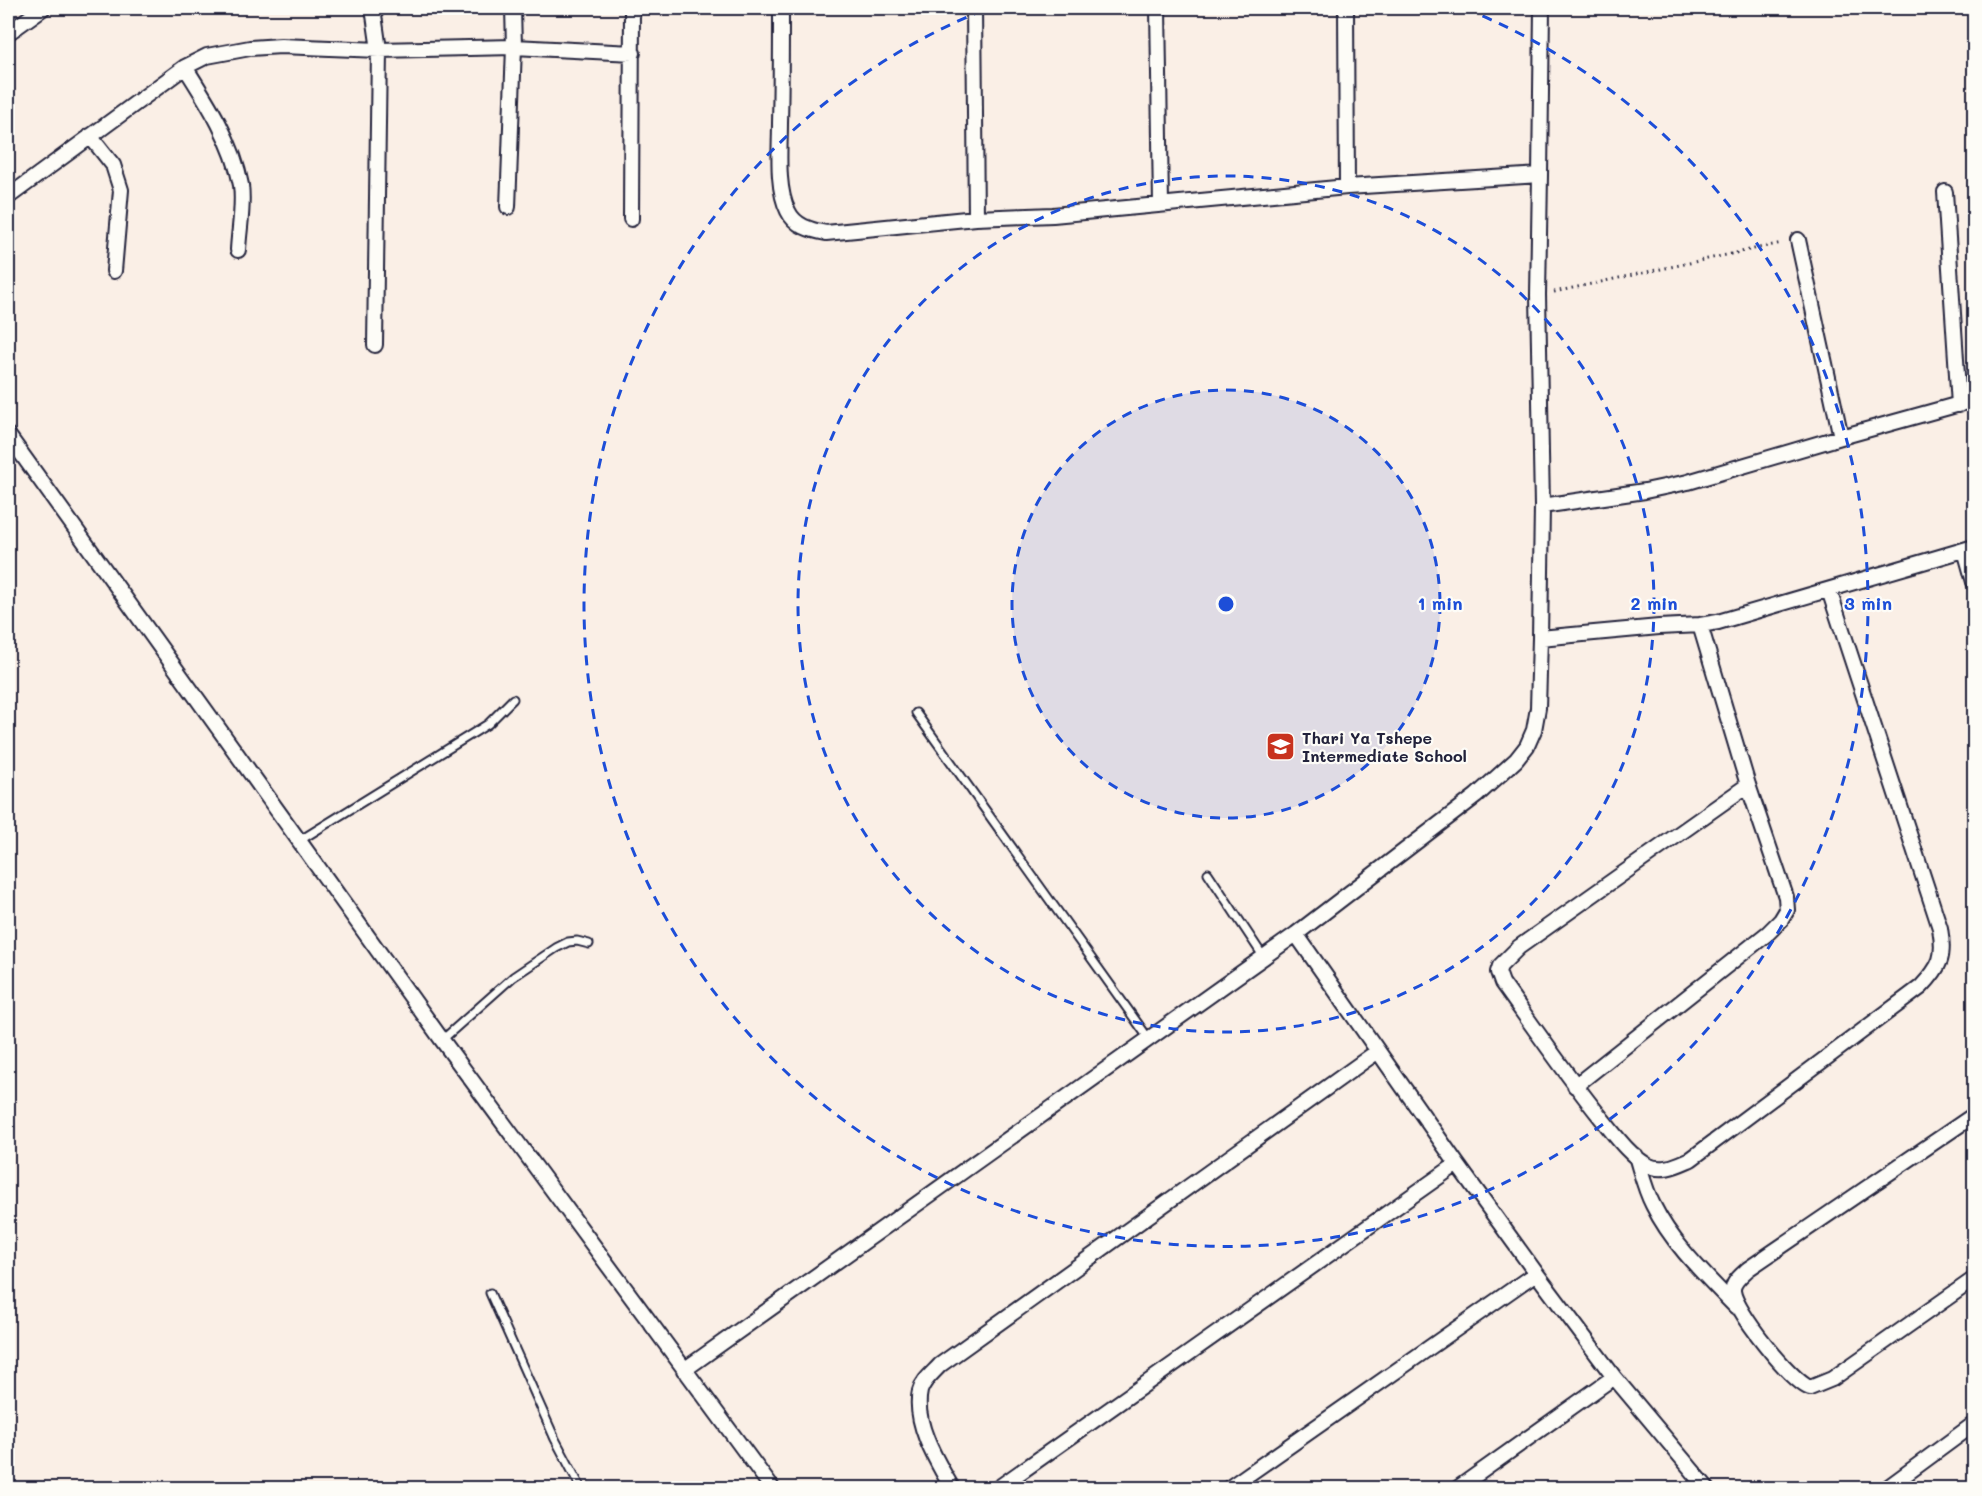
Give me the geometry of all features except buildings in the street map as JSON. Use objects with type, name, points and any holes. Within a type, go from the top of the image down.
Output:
[{"type":"street","points":[[373,8],[379,50],[375,345]]},
{"type":"street","points":[[508,207],[514,47],[513,8]]},
{"type":"street","points":[[631,219],[632,8]]},
{"type":"street","points":[[781,8],[783,200],[792,218],[811,231],[826,233],[976,219],[1053,215],[1347,187],[1540,175]]},
{"type":"street","points":[[974,8],[976,219]]},
{"type":"street","points":[[1158,8],[1161,204]]},
{"type":"street","points":[[1346,8],[1347,187]]},
{"type":"street","points":[[684,1370],[1296,934],[1476,796],[1516,760],[1527,746],[1534,730],[1538,708],[1540,638],[1542,506],[1538,295],[1542,8]]},
{"type":"street","points":[[8,33],[38,9]]},
{"type":"street","points":[[8,196],[185,67],[207,56],[250,48],[281,46],[379,50],[514,47],[633,53]]},
{"type":"street","points":[[185,67],[218,121],[236,168],[241,194],[238,250]]},
{"type":"street","points":[[90,136],[113,165],[121,190],[114,271]]},
{"type":"street","points":[[1945,192],[1959,405]]},
{"type":"street","points":[[1798,240],[1841,437]]},
{"type":"street","points":[[1542,506],[1645,491],[1688,482],[1974,400]]},
{"type":"street","points":[[8,435],[442,1040],[767,1487]]},
{"type":"street","points":[[1540,638],[1700,625],[1744,615],[1970,549],[1974,582]]},
{"type":"street","points":[[1748,785],[1519,947],[1500,966],[1498,972],[1502,983],[1575,1086],[1622,1143],[1649,1166],[1661,1168],[1675,1166],[1691,1159],[1921,987],[1935,973],[1941,962],[1943,947],[1940,928],[1829,590]]},
{"type":"street","points":[[1575,1086],[1781,920],[1787,910],[1786,897],[1748,785],[1700,625]]},
{"type":"street","points":[[1296,934],[1536,1273],[1614,1377],[1701,1486]]},
{"type":"street","points":[[952,1488],[934,1456],[923,1427],[920,1390],[927,1378],[940,1365],[1378,1051]]},
{"type":"street","points":[[1744,1315],[1733,1292],[1734,1285],[1748,1269],[1974,1115]]},
{"type":"street","points":[[1636,1156],[1651,1203],[1661,1220],[1693,1262],[1744,1315],[1791,1375],[1810,1388],[1832,1379],[1974,1279]]},
{"type":"street","points":[[998,1488],[1457,1164]]},
{"type":"street","points":[[1229,1488],[1536,1273]]},
{"type":"street","points":[[1458,1488],[1614,1377]]},
{"type":"street","points":[[1887,1488],[1974,1424]]},
{"type":"lane","points":[[299,841],[488,724],[513,699]]},
{"type":"lane","points":[[916,713],[1149,1039]]},
{"type":"lane","points":[[1208,873],[1263,956]]},
{"type":"lane","points":[[442,1040],[513,976],[555,948],[568,942],[577,941],[589,944]]},
{"type":"lane","points":[[490,1293],[555,1439],[581,1488]]},
{"type":"path","points":[[1538,295],[1798,240]]},
{"type":"place","name":"Thari Ya Tshepe Intermediate School","points":[[1281,747]]}]
